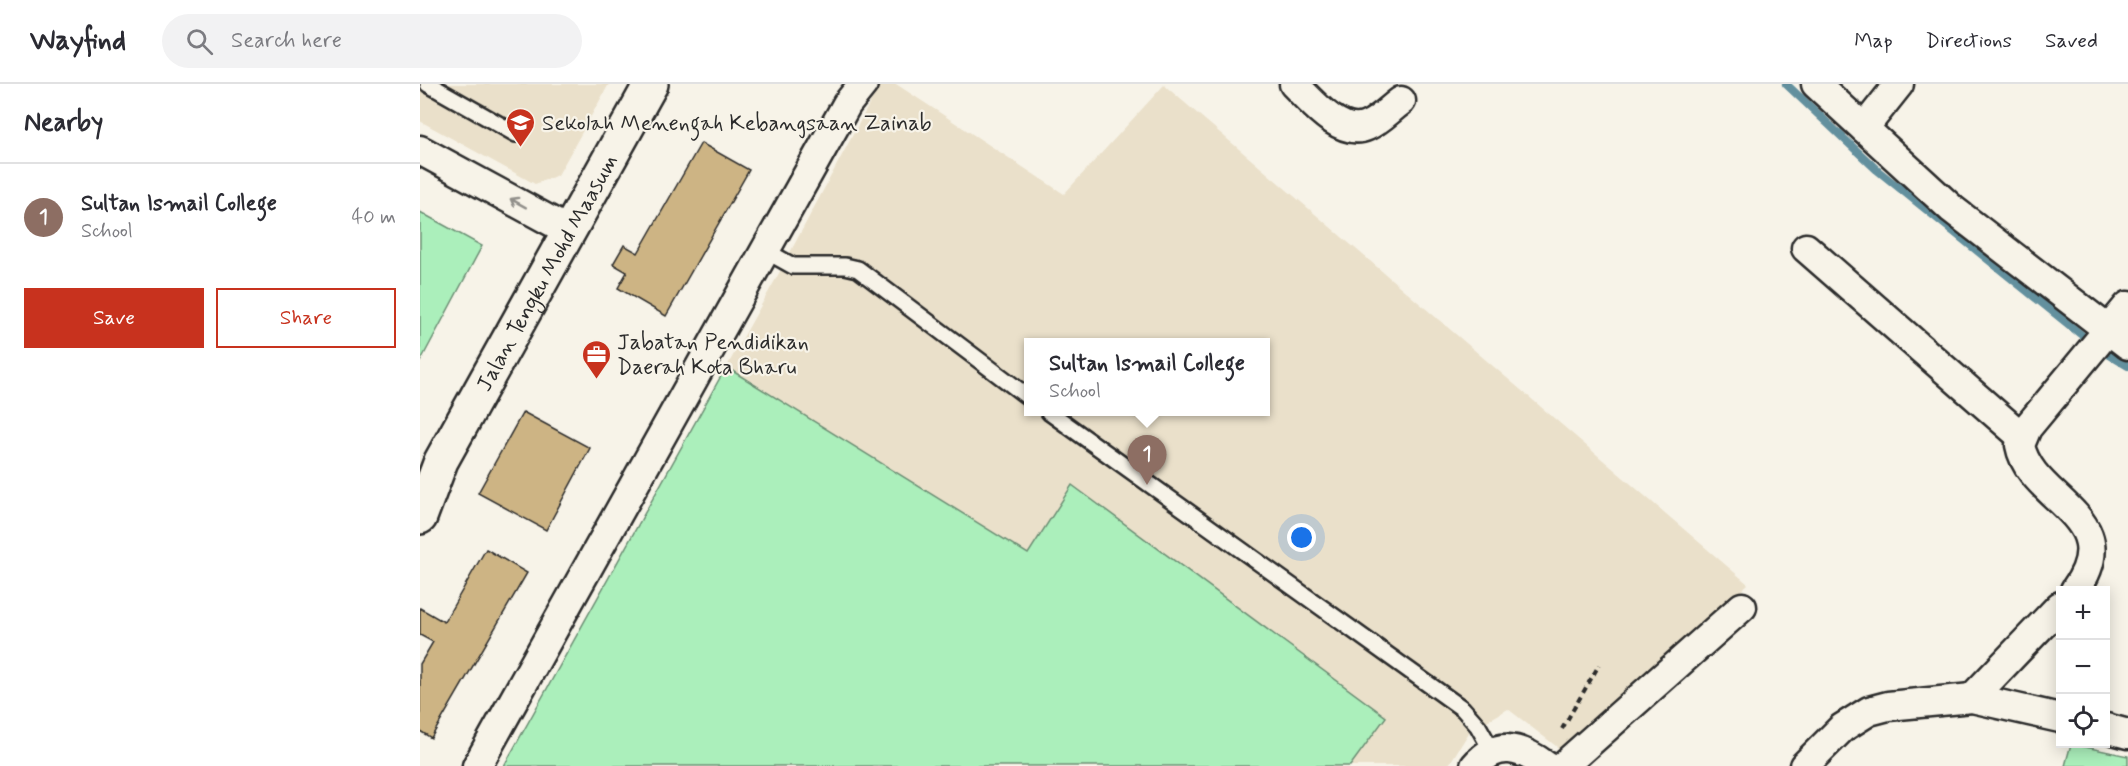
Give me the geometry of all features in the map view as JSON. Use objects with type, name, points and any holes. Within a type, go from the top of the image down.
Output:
[{"type":"main road","name":"Jalan Tengku Mohd Maasum","points":[[420,517],[441,461],[651,84]]},
{"type":"main road","name":"Jalan Tengku Mohd Maasum","points":[[420,488],[441,461]]},
{"type":"street","points":[[477,766],[847,104],[863,84]]},
{"type":"street","points":[[1294,84],[1314,104],[1348,128],[1365,128],[1401,101]]},
{"type":"street","points":[[1816,84],[1952,208],[2118,338]]},
{"type":"street","points":[[1864,128],[1899,84]]},
{"type":"street","points":[[420,150],[569,231]]},
{"type":"street","points":[[1806,248],[2022,436]]},
{"type":"street","points":[[2079,586],[2094,568],[2098,554],[2097,539],[2090,525],[2025,461],[2020,445],[2022,436],[2118,338],[2128,306]]},
{"type":"street","points":[[1484,758],[1510,748],[1550,765],[1742,607]]},
{"type":"street","points":[[1972,698],[2056,611]]},
{"type":"street","points":[[1804,766],[1842,728],[1869,711],[1888,706],[1972,698],[2056,717]]},
{"type":"street","points":[[2110,729],[2128,734]]},
{"type":"lane","points":[[428,84],[516,134]]},
{"type":"lane","points":[[766,251],[793,266],[845,266],[858,269],[1024,393]]},
{"type":"lane","points":[[1056,416],[1463,709],[1478,726],[1484,758]]},
{"type":"path","points":[[1550,765],[1599,665]]},
{"type":"shaded area","name":"Sekolah Menengah Kebangsaan Zainab","points":[[420,84],[609,84],[558,175],[535,184],[420,121]]},
{"type":"shaded area","points":[[880,84],[896,84],[1064,194],[1164,85],[1748,584],[1565,753],[1508,709],[1470,731],[1448,766],[504,766],[778,275]]},
{"type":"green space","points":[[420,212],[482,246],[420,362]]},
{"type":"green space","points":[[726,367],[1028,554],[1072,485],[1386,717],[1350,766],[504,766]]},
{"type":"green space","points":[[2070,748],[2090,748],[2128,756],[2128,766],[2065,766]]},
{"type":"building","points":[[701,143],[749,170],[666,316],[618,288],[627,272],[613,264],[624,245],[638,253]]},
{"type":"building","points":[[523,412],[590,448],[546,530],[478,493]]},
{"type":"building","points":[[486,549],[527,573],[431,738],[420,731],[420,664],[433,642],[420,635],[420,608],[444,622]]},
{"type":"waterway","points":[[1786,84],[1877,170],[2084,337]]},
{"type":"waterway","points":[[2108,354],[2128,366]]},
{"type":"place","name":"Sekolah Menengah Kebangsaan Zainab","points":[[521,148]]},
{"type":"place","name":"Jabatan Pendidikan Daerah Kota Bharu","points":[[596,380]]},
{"type":"place","name":"Sultan Ismail College","points":[[1147,485]]}]
